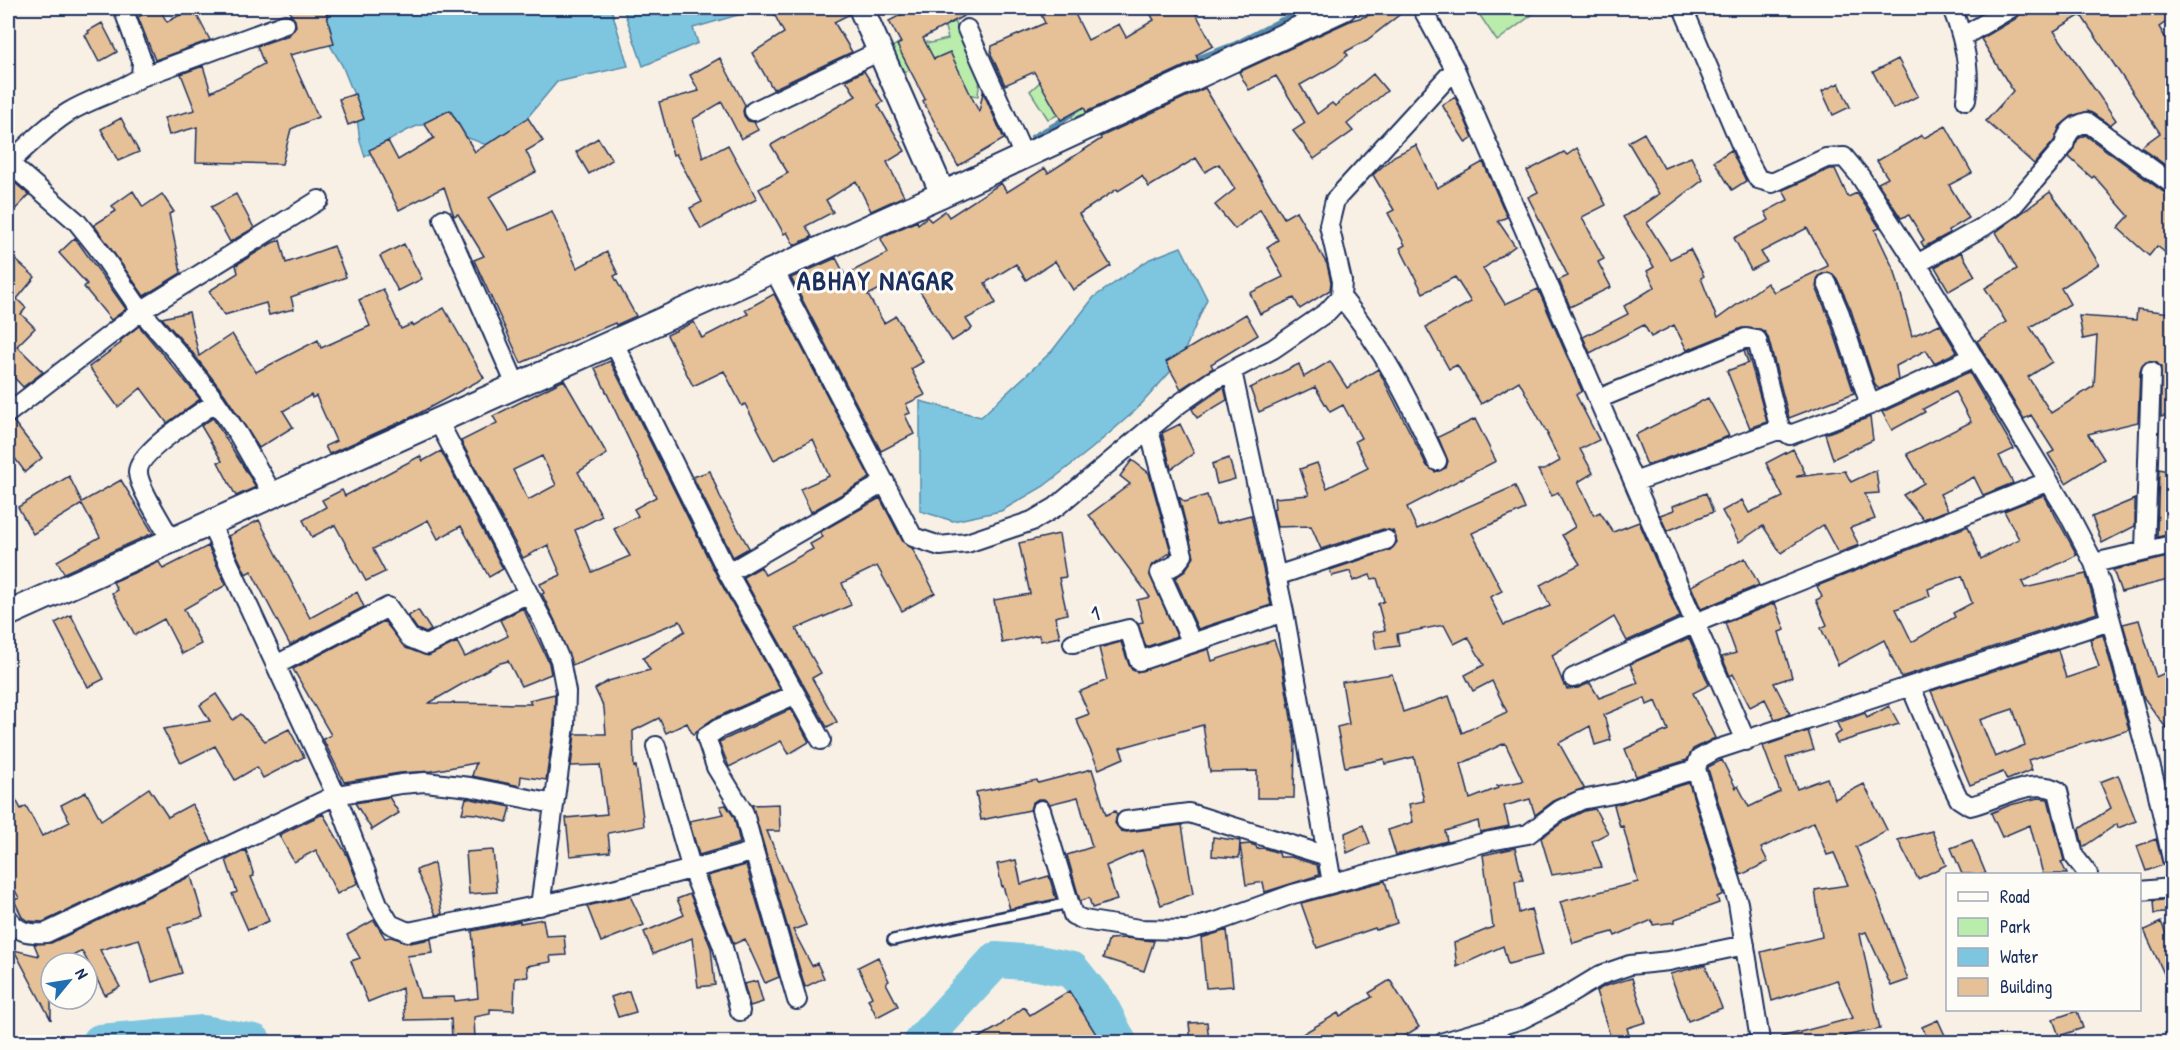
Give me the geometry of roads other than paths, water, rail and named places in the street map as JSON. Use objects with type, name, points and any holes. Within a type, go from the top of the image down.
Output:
[{"type":"street","points":[[123,8],[142,61],[141,77]]},
{"type":"street","points":[[861,8],[943,194]]},
{"type":"street","points":[[8,614],[943,194],[1344,8]]},
{"type":"street","points":[[1422,8],[1455,69],[1746,741]]},
{"type":"street","points":[[1683,8],[1747,159],[1758,178],[1772,183],[1826,158],[1844,157],[1860,176],[1917,264],[2068,513],[2094,563],[2157,790],[2172,859]]},
{"type":"street","points":[[1952,8],[1962,37],[1970,84],[1966,100]]},
{"type":"street","points":[[1962,37],[2011,8]]},
{"type":"street","points":[[273,495],[238,434],[216,402],[183,359],[141,311],[98,247],[77,222],[8,163],[56,120],[72,110],[126,87],[141,77],[285,24]]},
{"type":"street","points":[[967,29],[1024,156]]},
{"type":"street","points":[[754,111],[880,51]]},
{"type":"street","points":[[1437,461],[1381,350],[1363,323],[1341,297],[1341,281],[1329,225],[1335,200],[1455,69]]},
{"type":"street","points":[[1917,264],[1983,227],[2012,207],[2064,146],[2066,136],[2074,126],[2087,122],[2172,183]]},
{"type":"street","points":[[8,412],[141,311],[319,200]]},
{"type":"street","points":[[443,219],[516,386]]},
{"type":"street","points":[[774,270],[913,537],[940,546],[967,543],[1032,521],[1056,507],[1179,404],[1212,381],[1273,349],[1327,312],[1341,297]]},
{"type":"street","points":[[1827,283],[1840,314],[1870,405]]},
{"type":"street","points":[[1598,399],[1746,338],[1757,340],[1781,429],[1790,435],[1870,405],[1974,357]]},
{"type":"street","points":[[613,341],[728,573],[820,740]]},
{"type":"street","points":[[1232,372],[1284,612],[1332,883]]},
{"type":"street","points":[[2145,550],[2151,372]]},
{"type":"street","points":[[171,540],[142,485],[138,473],[140,461],[151,450],[216,402]]},
{"type":"street","points":[[438,421],[528,593],[560,660],[566,692],[565,726],[540,906]]},
{"type":"street","points":[[1634,482],[1781,429]]},
{"type":"street","points":[[1149,430],[1183,555],[1175,565],[1160,573],[1192,643],[1284,612]]},
{"type":"street","points":[[1573,678],[1695,623],[2049,481]]},
{"type":"street","points":[[728,573],[885,482]]},
{"type":"street","points":[[210,523],[336,795],[378,904],[390,924],[408,932],[540,906],[692,870],[753,851]]},
{"type":"street","points":[[1276,576],[1386,540]]},
{"type":"street","points":[[2094,563],[2172,544]]},
{"type":"street","points":[[276,665],[387,607],[410,638],[427,645],[528,593]]},
{"type":"street","points":[[1759,1042],[1738,903],[1696,770],[1699,759],[1715,750],[2110,621]]},
{"type":"street","name":"1","points":[[1073,643],[1128,629],[1139,661],[1192,643]]},
{"type":"street","points":[[1911,687],[1959,799],[1970,806],[2032,786],[2048,785],[2058,791],[2074,856],[2087,873]]},
{"type":"street","points":[[794,694],[718,729],[706,737],[716,767],[744,813],[797,1000]]},
{"type":"street","points":[[656,746],[692,870],[722,944],[740,1011]]},
{"type":"street","points":[[1041,810],[1074,915],[1084,920],[1139,930],[1186,930],[1332,883],[1490,841],[1528,834],[1560,810],[1581,800],[1619,793],[1696,770]]},
{"type":"street","points":[[8,918],[10,922],[28,934],[46,933],[336,795],[401,783],[425,782],[470,787],[554,804]]},
{"type":"street","points":[[1126,820],[1189,813],[1327,856]]},
{"type":"street","points":[[2141,891],[2172,888]]},
{"type":"street","points":[[1444,1042],[1522,1018],[1558,1001],[1601,975],[1630,965],[1669,961],[1744,945]]},
{"type":"lane","points":[[893,940],[1069,903]]},
{"type":"water","points":[[321,8],[611,8],[628,66],[557,82],[517,130],[494,148],[447,130],[422,125],[402,133],[365,157],[360,141],[354,95],[342,65],[325,37]]},
{"type":"water","points":[[623,8],[773,8],[768,13],[748,12],[693,28],[698,43],[643,66]]},
{"type":"water","points":[[1181,247],[1207,299],[1180,361],[1136,410],[1044,486],[1001,511],[953,521],[920,511],[920,401],[981,417],[1052,351],[1094,297],[1150,259]]},
{"type":"waterway","points":[[1191,61],[1236,44],[1282,20],[1317,8]]},
{"type":"waterway","points":[[1132,90],[1175,70]]},
{"type":"waterway","points":[[1033,137],[1073,112]]},
{"type":"waterway","points":[[921,1042],[996,960],[1038,963],[1072,970],[1100,1005],[1119,1042]]},
{"type":"waterway","points":[[100,1042],[203,1033],[254,1042]]},
{"type":"district","name":"ABHAY NAGAR","points":[[876,280]]}]
